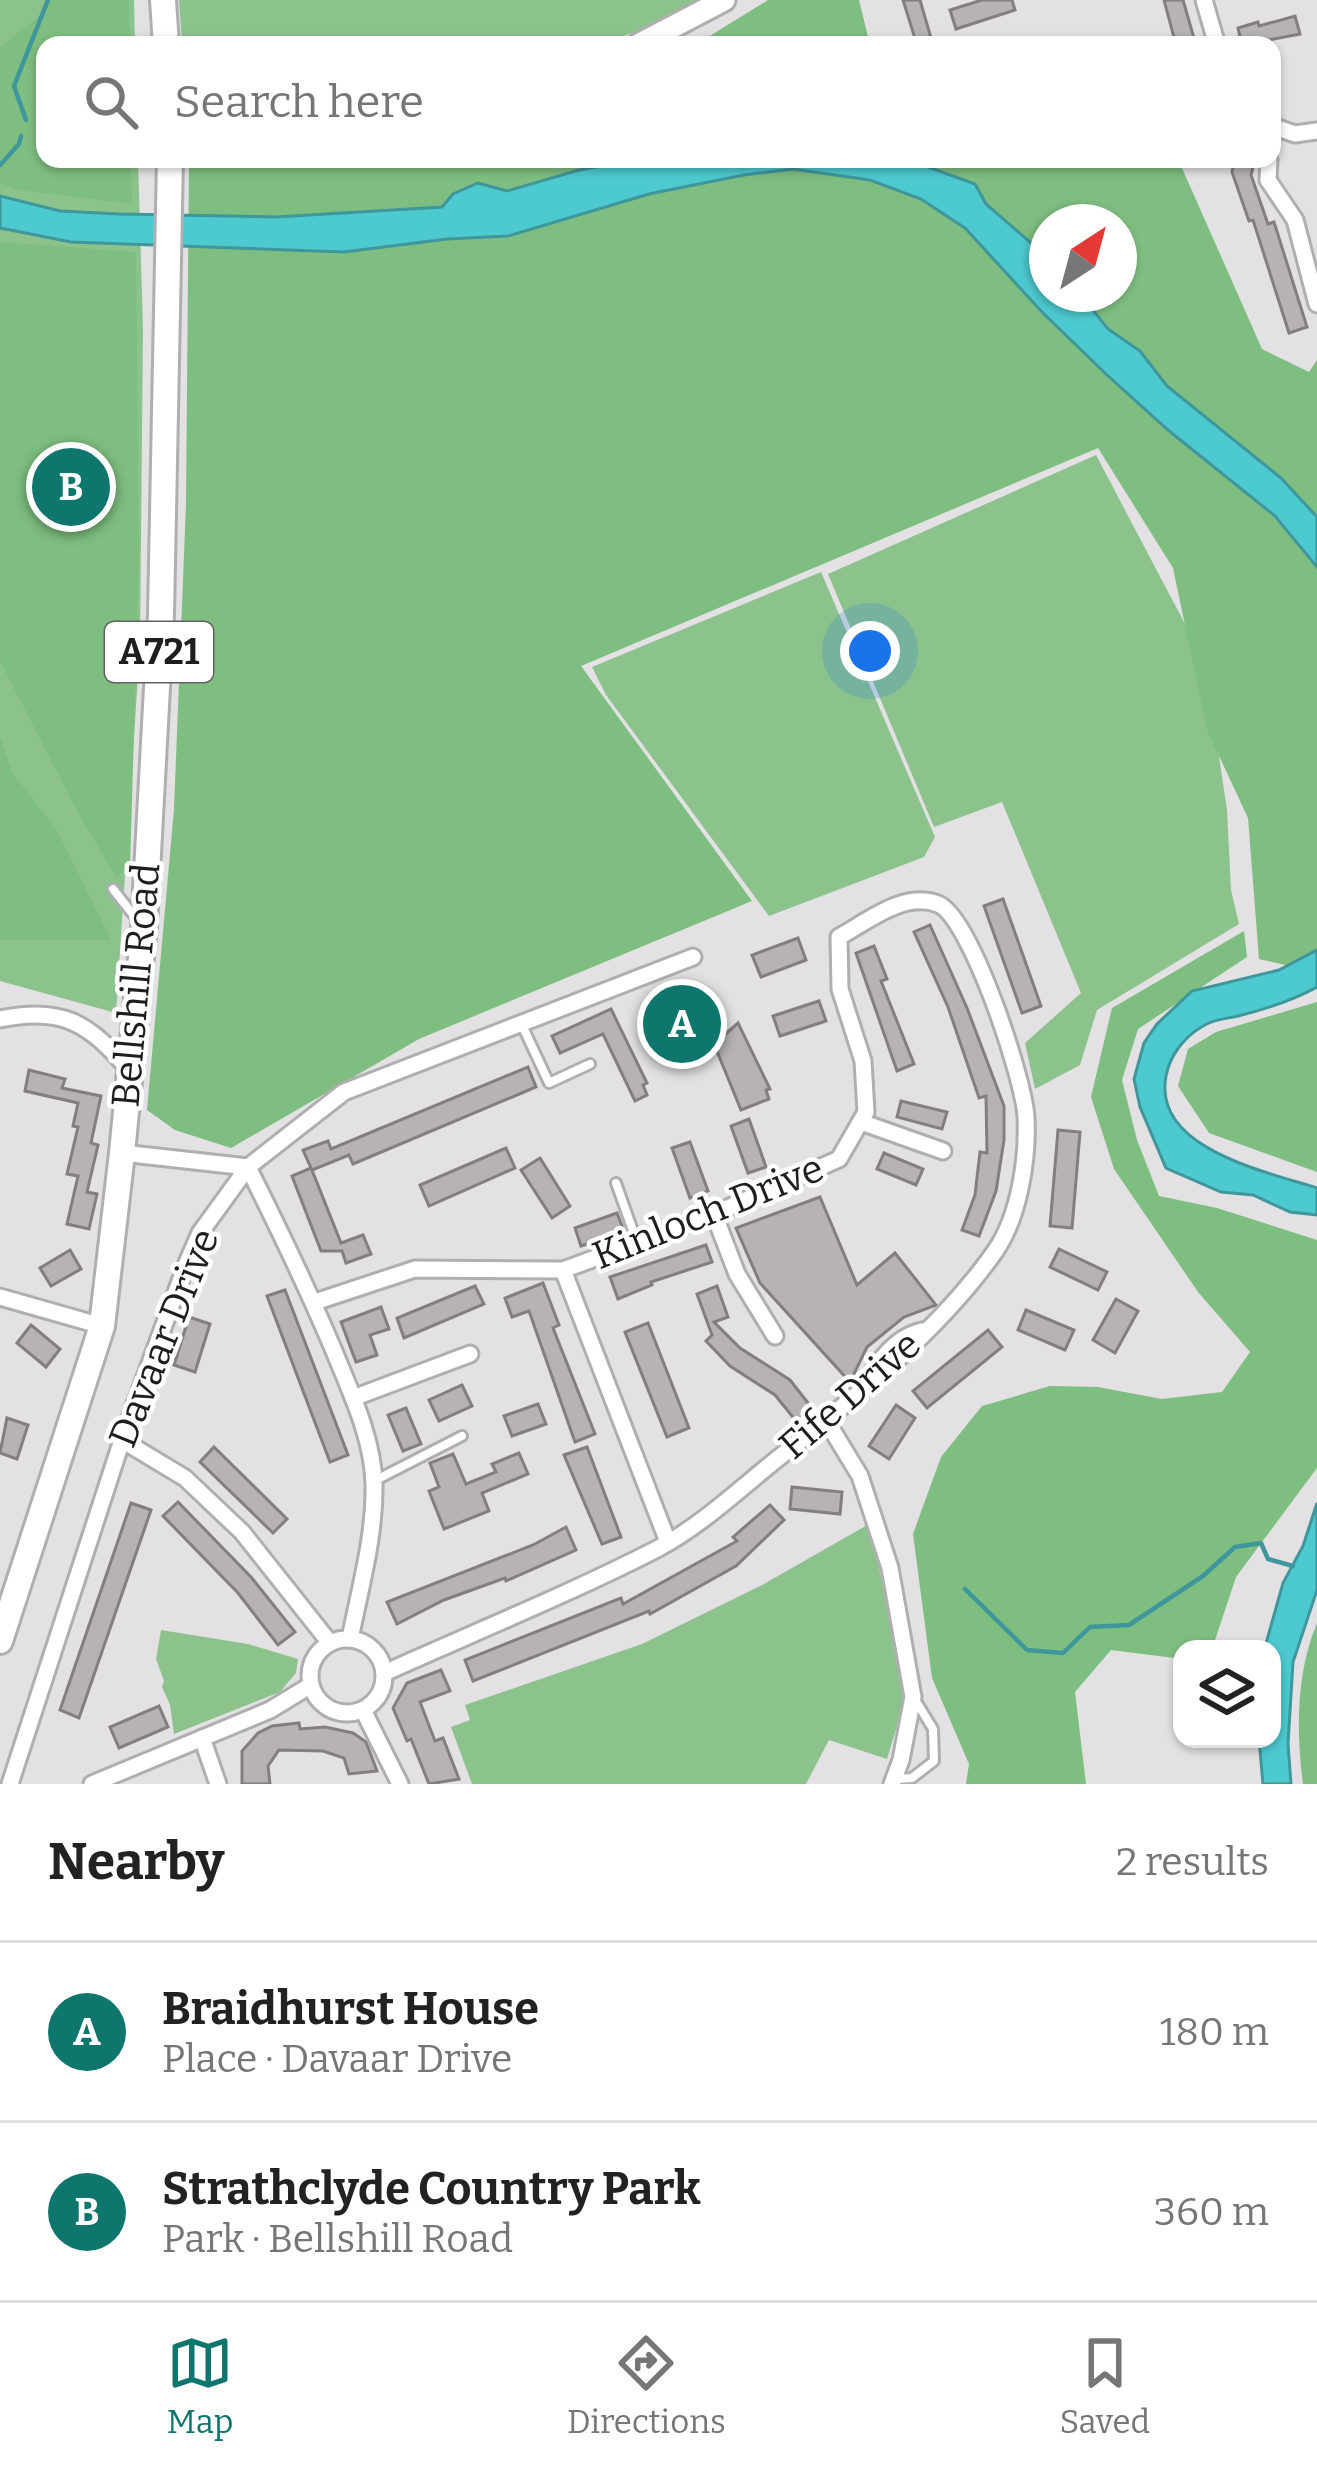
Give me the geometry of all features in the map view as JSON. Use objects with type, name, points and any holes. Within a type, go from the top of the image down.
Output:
[{"type":"main road","points":[[163,0],[165,36]]},
{"type":"main road","name":"Bellshill Road","points":[[0,1641],[102,1326],[122,1153],[144,927],[161,614],[170,168]]},
{"type":"street","points":[[655,36],[724,0]]},
{"type":"street","points":[[1204,0],[1214,36]]},
{"type":"street","points":[[1281,129],[1295,134],[1317,131]]},
{"type":"street","points":[[1269,168],[1268,180],[1295,220],[1317,304]]},
{"type":"street","name":"Kinloch Drive","points":[[563,1270],[714,1214],[839,1159],[866,1112],[863,1061],[840,988],[839,937],[908,900],[941,904],[963,926]]},
{"type":"street","name":"Fife Drive","points":[[384,1673],[668,1542],[826,1420],[959,1298],[1000,1245],[1019,1191],[1027,1116],[1001,1022],[963,926]]},
{"type":"street","name":"Davaar Drive","points":[[10,1784],[122,1440],[200,1233],[248,1167],[344,1092],[693,957]]},
{"type":"street","points":[[0,1019],[34,1012],[58,1014],[88,1030],[129,1070]]},
{"type":"street","points":[[861,1122],[943,1150]]},
{"type":"street","points":[[122,1153],[248,1167],[315,1302],[353,1399],[374,1481],[371,1527],[350,1639]]},
{"type":"street","points":[[714,1214],[737,1274],[775,1336]]},
{"type":"street","points":[[315,1302],[416,1269],[563,1270],[668,1542]]},
{"type":"street","points":[[0,1297],[102,1326]]},
{"type":"street","points":[[353,1399],[470,1354]]},
{"type":"street","points":[[826,1420],[860,1476],[890,1568],[913,1697],[893,1782]]},
{"type":"street","points":[[122,1440],[185,1478],[242,1532],[330,1643]]},
{"type":"street","points":[[350,1639],[374,1651],[384,1673],[377,1698],[363,1710],[331,1710],[311,1685],[311,1666],[330,1643],[350,1639]]},
{"type":"street","points":[[92,1784],[270,1710],[311,1685]]},
{"type":"street","points":[[363,1710],[400,1784]]},
{"type":"street","points":[[202,1738],[218,1784]]},
{"type":"lane","points":[[112,889],[144,927]]},
{"type":"lane","points":[[521,1024],[549,1083],[590,1064]]},
{"type":"lane","points":[[616,1183],[637,1243]]},
{"type":"lane","points":[[374,1481],[462,1436]]},
{"type":"lane","points":[[893,1782],[912,1778],[934,1761],[933,1730],[913,1697]]},
{"type":"green space","points":[[0,0],[134,0],[135,36],[36,36],[36,168],[138,168],[143,329],[140,645],[116,1013],[0,981]]},
{"type":"green space","points":[[50,0],[129,0],[130,36],[36,36],[36,168],[131,168],[132,204],[18,190],[0,183],[0,47],[46,11]]},
{"type":"green space","points":[[179,0],[697,0],[623,36],[181,36]]},
{"type":"green space","points":[[768,0],[859,0],[868,36],[710,36]]},
{"type":"green space","points":[[189,168],[1182,168],[1262,349],[1309,372],[1317,360],[1317,972],[1259,959],[1248,818],[1207,730],[1173,568],[1098,448],[581,666],[752,901],[419,1039],[231,1148],[175,1130],[147,1110],[174,809],[186,504]]},
{"type":"green space","points":[[0,242],[136,252],[139,560],[130,868],[116,877],[0,661]]},
{"type":"green space","points":[[1096,455],[1205,662],[1239,924],[1097,1010],[1080,1065],[1035,1089],[1025,1043],[1081,993],[1002,802],[934,827],[828,574]]},
{"type":"green space","points":[[821,572],[935,837],[924,857],[769,916],[606,695],[592,667]]},
{"type":"green space","points":[[0,736],[12,772],[58,832],[111,940],[0,940]]},
{"type":"green space","points":[[1244,931],[1247,957],[1138,1029],[1122,1080],[1137,1140],[1159,1196],[1217,1208],[1317,1240],[1317,1468],[1236,1577],[1215,1640],[1173,1640],[1173,1658],[1111,1650],[1075,1692],[1086,1784],[966,1784],[969,1764],[932,1678],[913,1534],[941,1457],[982,1406],[1050,1386],[1098,1387],[1162,1399],[1222,1392],[1250,1352],[1198,1292],[1114,1169],[1091,1097],[1112,1008]]},
{"type":"green space","points":[[1317,1002],[1317,1172],[1209,1133],[1178,1086],[1188,1049],[1216,1032]]},
{"type":"green space","points":[[869,1524],[900,1660],[903,1706],[887,1759],[829,1740],[806,1784],[472,1784],[451,1727],[470,1720],[465,1705],[642,1644],[762,1585]]},
{"type":"green space","points":[[1317,1623],[1317,1784],[1303,1784],[1300,1702]]},
{"type":"green space","points":[[161,1630],[248,1644],[298,1659],[296,1673],[280,1692],[174,1734],[156,1659]]},
{"type":"water","points":[[590,168],[931,168],[975,184],[986,204],[1029,241],[1029,298],[965,228],[921,199],[870,180],[793,169],[649,194],[508,236],[344,252],[71,242],[0,228],[0,196],[60,211],[276,217],[442,207],[453,194],[478,183],[507,191]]},
{"type":"water","points":[[1042,312],[1094,312],[1108,329],[1140,351],[1167,386],[1281,478],[1317,517],[1317,567],[1275,516],[1106,374]]},
{"type":"water","points":[[1317,950],[1317,987],[1279,1004],[1203,1026],[1179,1047],[1166,1076],[1166,1101],[1177,1122],[1218,1153],[1317,1188],[1317,1215],[1290,1212],[1253,1195],[1221,1192],[1166,1168],[1140,1107],[1134,1079],[1144,1043],[1157,1024],[1192,991],[1279,970]]},
{"type":"water","points":[[1317,1503],[1317,1590],[1293,1662],[1288,1744],[1291,1784],[1263,1784],[1260,1748],[1281,1748],[1281,1640],[1267,1640],[1283,1583],[1303,1546]]},
{"type":"building","points":[[903,0],[920,0],[930,36],[914,36]]},
{"type":"building","points":[[982,0],[1012,0],[1015,10],[956,29],[950,10]]},
{"type":"building","points":[[1164,0],[1183,0],[1193,36],[1174,36]]},
{"type":"building","points":[[1295,16],[1300,34],[1240,36],[1238,28],[1258,22],[1259,26]]},
{"type":"building","points":[[1233,168],[1253,168],[1251,175],[1268,224],[1274,222],[1307,327],[1289,333],[1253,220],[1249,221]]},
{"type":"building","points":[[1003,899],[1041,1006],[1022,1013],[984,906]]},
{"type":"building","points":[[930,925],[1004,1106],[996,1191],[979,1236],[962,1230],[975,1195],[980,1152],[987,1153],[986,1096],[979,1098],[948,1007],[914,932]]},
{"type":"building","points":[[798,938],[806,960],[761,977],[752,955]]},
{"type":"building","points":[[874,946],[887,979],[881,981],[914,1064],[897,1071],[856,953]]},
{"type":"building","points":[[693,999],[708,1034],[670,1049],[656,1014]]},
{"type":"building","points":[[819,1001],[826,1021],[780,1036],[773,1016]]},
{"type":"building","points":[[611,1009],[647,1083],[643,1085],[647,1095],[635,1101],[603,1034],[560,1053],[552,1036]]},
{"type":"building","points":[[738,1023],[770,1089],[766,1090],[769,1099],[741,1110],[714,1044]]},
{"type":"building","points":[[528,1067],[536,1087],[353,1164],[349,1155],[312,1170],[341,1243],[363,1235],[371,1254],[346,1263],[342,1251],[321,1251],[292,1176],[311,1168],[303,1150],[328,1141],[331,1149]]},
{"type":"building","points":[[29,1070],[65,1079],[62,1088],[101,1096],[91,1143],[98,1145],[87,1192],[97,1194],[89,1229],[67,1224],[78,1176],[67,1174],[78,1127],[73,1126],[78,1103],[25,1091]]},
{"type":"building","points":[[901,1101],[947,1112],[942,1129],[897,1117]]},
{"type":"building","points":[[749,1119],[766,1167],[748,1173],[731,1126]]},
{"type":"building","points":[[1058,1130],[1080,1132],[1072,1228],[1050,1226]]},
{"type":"building","points":[[690,1142],[708,1191],[690,1198],[672,1148]]},
{"type":"building","points":[[506,1148],[515,1168],[429,1206],[420,1185]]},
{"type":"building","points":[[884,1153],[923,1169],[916,1185],[877,1169]]},
{"type":"building","points":[[540,1158],[570,1206],[552,1218],[521,1170]]},
{"type":"building","points":[[820,1197],[857,1285],[895,1253],[936,1305],[904,1317],[867,1347],[850,1382],[760,1283],[736,1228]]},
{"type":"building","points":[[617,1213],[624,1231],[581,1246],[575,1228]]},
{"type":"building","points":[[706,1245],[712,1262],[651,1282],[618,1299],[610,1277]]},
{"type":"building","points":[[1059,1249],[1107,1272],[1098,1290],[1050,1267]]},
{"type":"building","points":[[70,1250],[81,1269],[51,1286],[40,1268]]},
{"type":"building","points":[[543,1283],[559,1325],[553,1328],[595,1434],[575,1442],[529,1311],[512,1317],[505,1298]]},
{"type":"building","points":[[475,1286],[484,1304],[404,1338],[397,1318]]},
{"type":"building","points":[[717,1286],[728,1317],[714,1322],[740,1348],[790,1380],[812,1408],[796,1421],[775,1395],[730,1366],[706,1341],[712,1335],[697,1294]]},
{"type":"building","points":[[285,1290],[348,1455],[330,1462],[267,1296]]},
{"type":"building","points":[[1116,1299],[1138,1311],[1115,1353],[1093,1340]]},
{"type":"building","points":[[381,1307],[389,1329],[370,1335],[377,1355],[356,1362],[341,1322]]},
{"type":"building","points":[[1026,1310],[1074,1330],[1065,1350],[1018,1330]]},
{"type":"building","points":[[189,1317],[210,1324],[195,1372],[174,1365]]},
{"type":"building","points":[[648,1323],[689,1428],[667,1437],[625,1332]]},
{"type":"building","points":[[31,1325],[60,1349],[46,1367],[17,1343]]},
{"type":"building","points":[[988,1330],[1002,1347],[927,1408],[913,1391]]},
{"type":"building","points":[[462,1385],[472,1406],[439,1421],[429,1400]]},
{"type":"building","points":[[538,1404],[546,1424],[512,1436],[504,1416]]},
{"type":"building","points":[[896,1405],[915,1418],[889,1459],[869,1446]]},
{"type":"building","points":[[406,1408],[421,1444],[403,1451],[388,1415]]},
{"type":"building","points":[[7,1418],[28,1425],[17,1459],[0,1453]]},
{"type":"building","points":[[214,1447],[287,1519],[273,1533],[200,1462]]},
{"type":"building","points":[[587,1447],[621,1537],[602,1544],[564,1455]]},
{"type":"building","points":[[519,1453],[528,1474],[482,1493],[489,1511],[444,1529],[429,1491],[439,1487],[430,1463],[453,1454],[466,1484],[496,1472],[492,1464]]},
{"type":"building","points":[[792,1487],[842,1492],[840,1514],[790,1509]]},
{"type":"building","points":[[178,1502],[251,1577],[295,1632],[278,1645],[238,1593],[163,1516]]},
{"type":"building","points":[[131,1503],[151,1510],[79,1718],[60,1710]]},
{"type":"building","points":[[770,1505],[784,1520],[736,1566],[650,1614],[473,1681],[465,1660],[621,1598],[623,1604],[737,1541],[733,1537]]},
{"type":"building","points":[[566,1527],[576,1550],[506,1581],[444,1600],[397,1624],[387,1602],[533,1545]]},
{"type":"building","points":[[441,1670],[450,1691],[420,1702],[435,1741],[443,1738],[459,1779],[429,1784],[393,1708],[407,1683]]},
{"type":"building","points":[[159,1706],[168,1727],[119,1748],[110,1727]]},
{"type":"building","points":[[299,1723],[300,1729],[325,1727],[353,1733],[366,1742],[377,1771],[349,1774],[344,1758],[323,1751],[279,1750],[268,1766],[270,1784],[242,1784],[242,1751],[258,1733]]},
{"type":"waterway","points":[[26,120],[14,86],[48,0]]},
{"type":"waterway","points":[[0,165],[21,136]]},
{"type":"waterway","points":[[965,1589],[1027,1650],[1063,1653],[1090,1627],[1129,1625],[1203,1576],[1235,1547],[1261,1543],[1268,1559],[1293,1566]]},
{"type":"place","name":"Strathclyde Country Park","points":[[71,487]]},
{"type":"place","name":"Braidhurst House","points":[[682,1024]]}]
